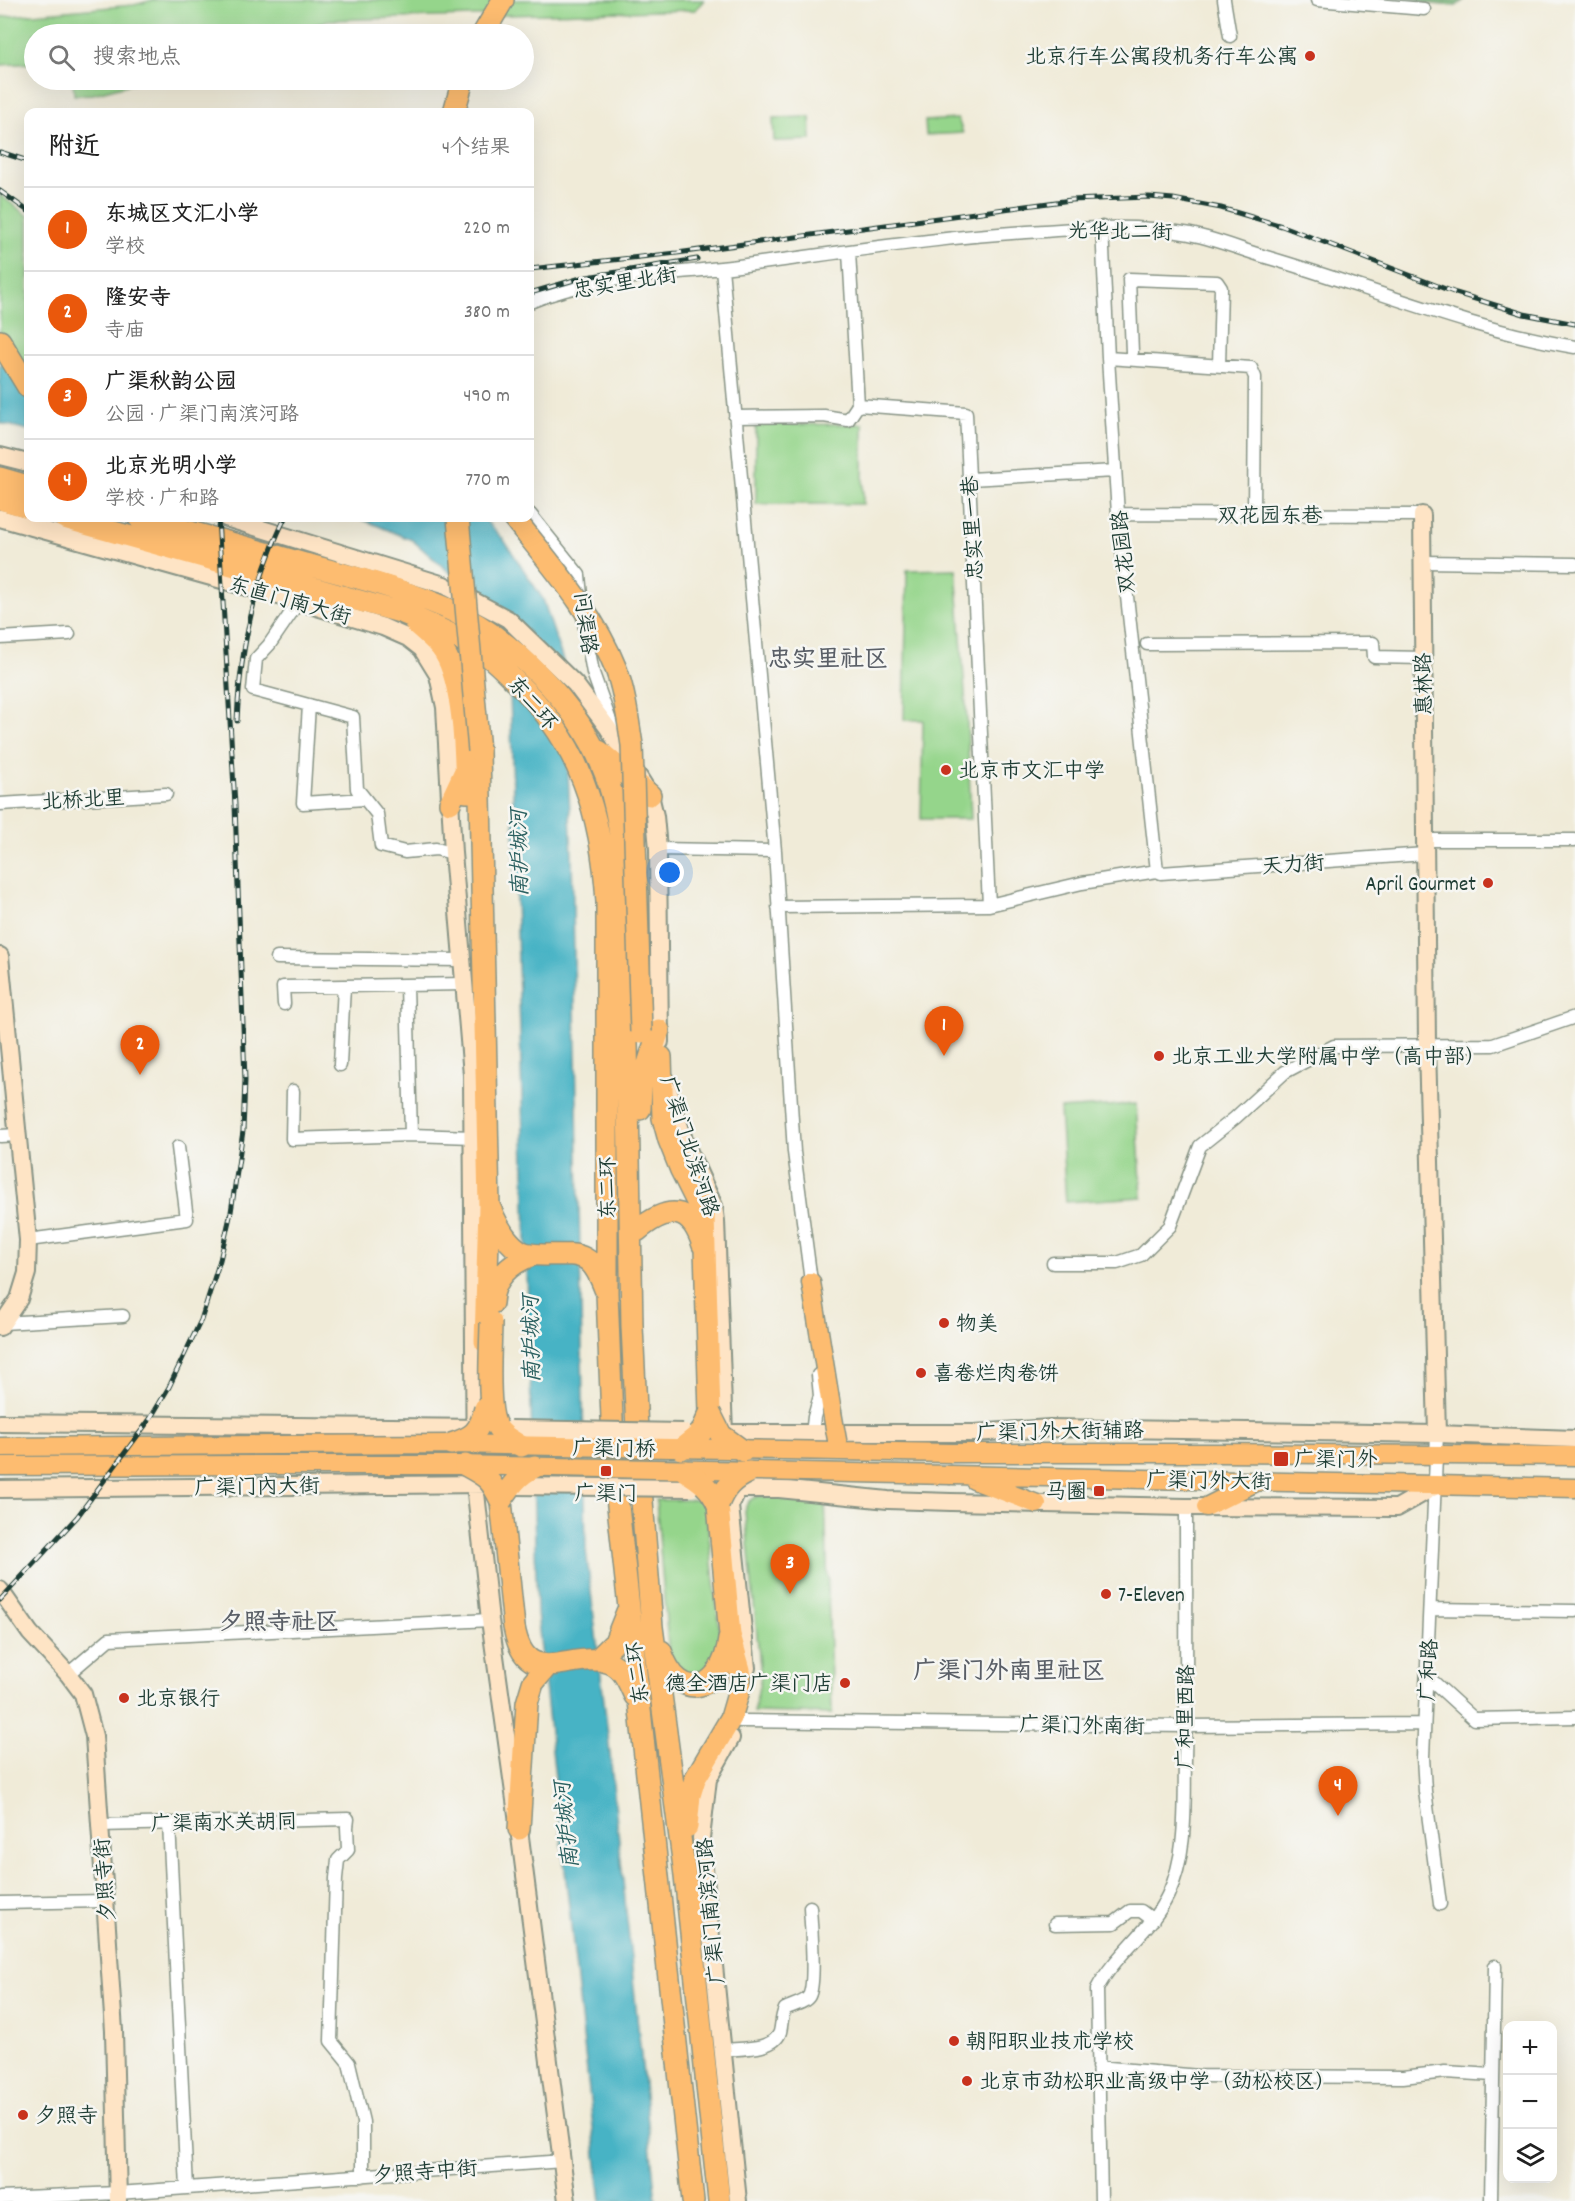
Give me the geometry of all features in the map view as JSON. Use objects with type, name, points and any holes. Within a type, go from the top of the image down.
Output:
[{"type":"highway","points":[[476,24],[488,0]]},
{"type":"highway","points":[[489,24],[502,0]]},
{"type":"highway","points":[[446,108],[451,90]]},
{"type":"highway","points":[[455,108],[460,90]]},
{"type":"highway","points":[[0,341],[24,380]]},
{"type":"highway","points":[[0,478],[24,485]]},
{"type":"highway","points":[[0,500],[24,506]]},
{"type":"highway","name":"东二环","points":[[78,522],[403,613],[443,630],[490,657],[525,690],[552,720],[570,750],[588,789],[598,825],[605,865],[607,902],[607,1293],[614,1469],[693,2201]]},
{"type":"highway","name":"东二环","points":[[154,522],[366,580],[445,608],[493,635],[536,671],[567,707],[590,742],[605,772],[616,807],[624,871],[632,1326],[638,1450],[652,1627],[685,1875],[719,2201]]},
{"type":"highway","points":[[160,522],[172,527]]},
{"type":"highway","points":[[458,522],[479,751],[474,982]]},
{"type":"highway","points":[[517,522],[561,578],[600,634],[616,670],[632,745],[650,1031],[641,1086],[632,1326]]},
{"type":"highway","points":[[403,613],[443,650],[452,666],[458,687],[465,770],[474,982],[484,1035],[489,1206],[485,1408],[478,1430],[469,1438],[451,1444]]},
{"type":"highway","points":[[590,742],[650,795]]},
{"type":"highway","points":[[450,803],[465,770]]},
{"type":"highway","points":[[472,1075],[484,1035]]},
{"type":"highway","points":[[661,1057],[663,1118],[681,1170],[704,1216],[717,1426],[721,1436],[743,1451]]},
{"type":"highway","points":[[489,1206],[497,1226],[522,1252],[533,1255],[577,1254],[592,1263],[607,1293]]},
{"type":"highway","points":[[637,1231],[652,1218],[665,1212],[677,1213],[686,1216],[699,1232],[706,1254]]},
{"type":"highway","points":[[516,1437],[505,1437],[495,1425],[492,1408],[492,1297],[506,1269],[518,1260],[533,1255]]},
{"type":"highway","points":[[682,1441],[717,1426]]},
{"type":"highway","points":[[465,1465],[508,1494]]},
{"type":"highway","points":[[535,1467],[523,1472],[515,1479],[508,1494],[516,1636],[524,1653],[532,1660],[548,1665],[597,1660],[611,1663],[627,1678],[641,1711]]},
{"type":"highway","points":[[688,1479],[703,1482],[718,1497]]},
{"type":"highway","points":[[685,1875],[690,1795],[695,1779],[731,1718],[738,1695],[740,1670],[730,1635],[718,1497],[732,1481],[743,1480]]},
{"type":"highway","points":[[597,1660],[615,1642],[628,1606]]},
{"type":"highway","points":[[652,1627],[671,1674],[681,1683],[691,1685],[701,1685],[712,1679],[727,1655],[730,1635]]},
{"type":"highway","points":[[519,1828],[527,1702],[533,1683],[548,1665]]},
{"type":"main road","points":[[811,1282],[839,1451]]},
{"type":"main road","name":"广渠门桥","points":[[276,1445],[451,1444],[516,1437],[682,1441],[743,1451],[951,1453]]},
{"type":"main road","name":"广渠门内大街","points":[[0,1447],[276,1445]]},
{"type":"main road","name":"广渠门外大街","points":[[951,1453],[1575,1456]]},
{"type":"main road","name":"广渠门桥","points":[[278,1465],[535,1467],[688,1479],[743,1480],[956,1475]]},
{"type":"main road","name":"广渠门内大街","points":[[0,1466],[278,1465]]},
{"type":"main road","points":[[956,1475],[1037,1504]]},
{"type":"main road","name":"广渠门外大街","points":[[956,1475],[1575,1488]]},
{"type":"main road","points":[[1206,1508],[1257,1482]]},
{"type":"street","points":[[1224,0],[1230,36]]},
{"type":"street","points":[[1317,0],[1424,9]]},
{"type":"street","name":"双花园路","points":[[1102,228],[1118,514],[1159,872]]},
{"type":"street","name":"光华北二街","points":[[722,268],[986,234],[1142,228],[1186,233],[1297,266],[1453,318],[1527,339],[1575,347]]},
{"type":"street","points":[[735,417],[824,416],[848,420],[858,405],[849,252]]},
{"type":"street","points":[[722,268],[775,850],[794,1152],[811,1282],[820,1396],[814,1417],[813,1434]]},
{"type":"street","name":"忠实里北街","points":[[534,300],[549,294],[622,279],[722,268]]},
{"type":"street","points":[[1132,352],[1129,279],[1217,282],[1221,288],[1219,366]]},
{"type":"street","points":[[1108,358],[1251,368],[1254,377],[1254,515]]},
{"type":"street","name":"忠实里一巷","points":[[858,405],[966,413],[988,905]]},
{"type":"street","points":[[0,456],[24,462]]},
{"type":"street","points":[[970,479],[1115,471]]},
{"type":"street","name":"双花园东巷","points":[[1118,514],[1422,515]]},
{"type":"street","name":"惠林路","points":[[1422,515],[1427,1045],[1437,1434]]},
{"type":"street","name":"东直门南大街","points":[[0,518],[297,601],[383,627],[408,638],[422,649],[438,675],[442,689],[450,803]]},
{"type":"street","name":"问渠路","points":[[534,519],[579,575],[583,617],[593,673],[619,744]]},
{"type":"street","name":"广渠门北滨河路","points":[[239,522],[444,585],[508,619],[575,684],[619,744],[650,795],[655,816],[658,849],[650,1031],[661,1057],[685,1143],[714,1206],[716,1221],[717,1426],[709,1444],[708,1468],[718,1497]]},
{"type":"street","points":[[1422,562],[1575,564]]},
{"type":"street","points":[[297,601],[269,645],[256,659],[253,690],[353,717],[357,789],[377,814],[381,846],[405,852],[436,849],[453,853]]},
{"type":"street","points":[[0,638],[69,634]]},
{"type":"street","points":[[1147,644],[1373,643],[1374,657],[1423,658]]},
{"type":"street","points":[[309,705],[303,803],[365,799]]},
{"type":"street","name":"北桥北里","points":[[0,804],[166,794]]},
{"type":"street","points":[[450,803],[462,960],[474,982],[472,1137],[475,1484],[490,1620],[567,2201]]},
{"type":"street","name":"天力街","points":[[778,906],[988,905],[1082,883],[1159,872],[1425,847],[1575,840]]},
{"type":"street","points":[[658,849],[775,850]]},
{"type":"street","points":[[0,956],[28,1240],[27,1273],[22,1290],[19,1299],[2,1325]]},
{"type":"street","points":[[277,958],[462,960]]},
{"type":"street","points":[[284,1004],[283,987],[474,982]]},
{"type":"street","points":[[407,985],[411,1135]]},
{"type":"street","points":[[340,1065],[344,986]]},
{"type":"street","points":[[1053,1263],[1117,1263],[1141,1255],[1170,1226],[1200,1146],[1235,1118],[1285,1072],[1334,1046],[1493,1045],[1575,1017]]},
{"type":"street","points":[[292,1091],[292,1139],[411,1135],[472,1137]]},
{"type":"street","points":[[0,1136],[18,1135]]},
{"type":"street","points":[[28,1240],[187,1219],[178,1147]]},
{"type":"street","points":[[2,1325],[123,1316]]},
{"type":"street","points":[[0,1423],[475,1428],[516,1437]]},
{"type":"street","name":"广渠门外大街辅路","points":[[717,1426],[813,1434],[974,1433],[1050,1428],[1437,1434]]},
{"type":"street","name":"广渠门南滨河路","points":[[717,1426],[744,1445],[749,1454],[748,1468],[730,1506],[748,1675],[747,1698],[740,1721],[708,1779],[701,1839],[738,2201]]},
{"type":"street","points":[[1437,1434],[1575,1439]]},
{"type":"street","name":"广和路","points":[[1437,1434],[1428,1677],[1424,1724],[1425,1791],[1440,1904]]},
{"type":"street","name":"广渠门桥","points":[[508,1494],[688,1479]]},
{"type":"street","points":[[743,1480],[779,1489],[888,1500],[1206,1508],[1397,1508],[1436,1486]]},
{"type":"street","name":"广渠门内大街","points":[[0,1489],[475,1484],[508,1494]]},
{"type":"street","name":"广和里西路","points":[[1101,2201],[1097,1989],[1106,1972],[1153,1920],[1168,1895],[1181,1851],[1186,1726],[1186,1507]]},
{"type":"street","name":"夕照寺街","points":[[0,1590],[30,1633],[83,1694],[94,1736],[114,2031],[118,2197]]},
{"type":"street","points":[[1431,1609],[1575,1611]]},
{"type":"street","points":[[68,1674],[109,1639],[490,1620]]},
{"type":"street","points":[[1428,1677],[1474,1719],[1575,1717]]},
{"type":"street","name":"广渠门外南街","points":[[740,1721],[1186,1726],[1424,1724]]},
{"type":"street","name":"广渠南水关胡同","points":[[100,1825],[348,1819],[348,1850],[338,1860],[336,1878],[331,2041],[350,2063],[363,2122],[363,2176]]},
{"type":"street","points":[[169,1823],[187,2188]]},
{"type":"street","points":[[0,1903],[105,1901]]},
{"type":"street","points":[[723,2050],[773,2042],[780,2032],[781,2018],[785,2009],[805,2001],[810,1995],[812,1982],[810,1907]]},
{"type":"street","points":[[1055,1924],[1114,1923],[1130,1911],[1141,1911],[1153,1920]]},
{"type":"street","points":[[1491,2201],[1495,1966]]},
{"type":"street","points":[[1098,2067],[1199,2076],[1403,2077],[1445,2072],[1494,2075]]},
{"type":"street","name":"夕照寺中街","points":[[0,2198],[118,2197],[187,2188],[563,2161]]},
{"type":"green space","points":[[153,0],[704,0],[695,10],[328,20],[317,24],[24,24],[24,64],[0,65],[0,17],[134,5]]},
{"type":"green space","points":[[1387,0],[1464,0],[1456,6]]},
{"type":"green space","points":[[74,90],[108,90],[93,94],[74,95]]},
{"type":"green space","points":[[810,117],[811,140],[774,141],[773,118]]},
{"type":"green space","points":[[958,119],[963,133],[926,135],[925,121]]},
{"type":"green space","points":[[0,195],[24,213],[24,362],[0,356]]},
{"type":"green space","points":[[863,424],[863,504],[756,504],[756,425]]},
{"type":"green space","points":[[956,569],[967,720],[971,819],[921,819],[923,720],[904,720],[907,570]]},
{"type":"green space","points":[[1136,1104],[1142,1197],[1066,1202],[1060,1109]]},
{"type":"green space","points":[[758,1496],[825,1497],[832,1714],[754,1712],[761,1676],[745,1512],[752,1498]]},
{"type":"green space","points":[[656,1500],[705,1500],[722,1652],[713,1673],[686,1677],[669,1657]]},
{"type":"water","points":[[0,364],[24,370],[24,429],[0,423]]},
{"type":"water","name":"南护城河","points":[[369,522],[487,522],[504,540],[543,599],[563,661],[572,857],[586,1550],[608,1735],[656,2201],[601,2201],[537,1612],[509,656],[481,600],[412,540]]},
{"type":"railway","points":[[0,152],[24,160]]},
{"type":"railway","points":[[0,191],[24,208]]},
{"type":"railway","points":[[534,269],[677,253],[1071,200],[1149,197],[1221,208],[1282,226],[1456,293],[1524,314],[1575,324]]},
{"type":"railway","points":[[534,292],[581,278],[697,259]]},
{"type":"railway","points":[[0,1600],[77,1517],[150,1419],[169,1387],[201,1320],[220,1260],[231,1212],[243,1131],[245,1080],[235,805],[218,522]]},
{"type":"railway","points":[[237,721],[241,668],[250,617],[265,567],[283,522]]},
{"type":"place","name":"北京行车公寓段机务行车公寓","points":[[1310,56]]},
{"type":"place","name":"北京市文汇中学","points":[[946,770]]},
{"type":"place","name":"April Gourmet","points":[[1488,883]]},
{"type":"place","name":"东城区文汇小学","points":[[944,1056]]},
{"type":"place","name":"北京工业大学附属中学（高中部）","points":[[1159,1056]]},
{"type":"place","name":"隆安寺","points":[[140,1075]]},
{"type":"place","name":"物美","points":[[944,1323]]},
{"type":"place","name":"喜卷烂肉卷饼","points":[[921,1373]]},
{"type":"place","name":"广渠门外","points":[[1281,1459]]},
{"type":"place","name":"广渠门","points":[[606,1471]]},
{"type":"place","name":"马圈","points":[[1099,1491]]},
{"type":"place","name":"广渠秋韵公园","points":[[790,1594]]},
{"type":"place","name":"7-Eleven","points":[[1106,1594]]},
{"type":"place","name":"德全酒店广渠门店","points":[[845,1683]]},
{"type":"place","name":"北京银行","points":[[124,1698]]},
{"type":"place","name":"北京光明小学","points":[[1338,1816]]},
{"type":"place","name":"朝阳职业技术学校","points":[[954,2041]]},
{"type":"place","name":"北京市劲松职业高级中学（劲松校区）","points":[[967,2081]]},
{"type":"place","name":"夕照寺","points":[[23,2115]]},
{"type":"district","name":"忠实里社区","points":[[828,658]]},
{"type":"district","name":"夕照寺社区","points":[[279,1621]]},
{"type":"district","name":"广渠门外南里社区","points":[[1009,1670]]}]
